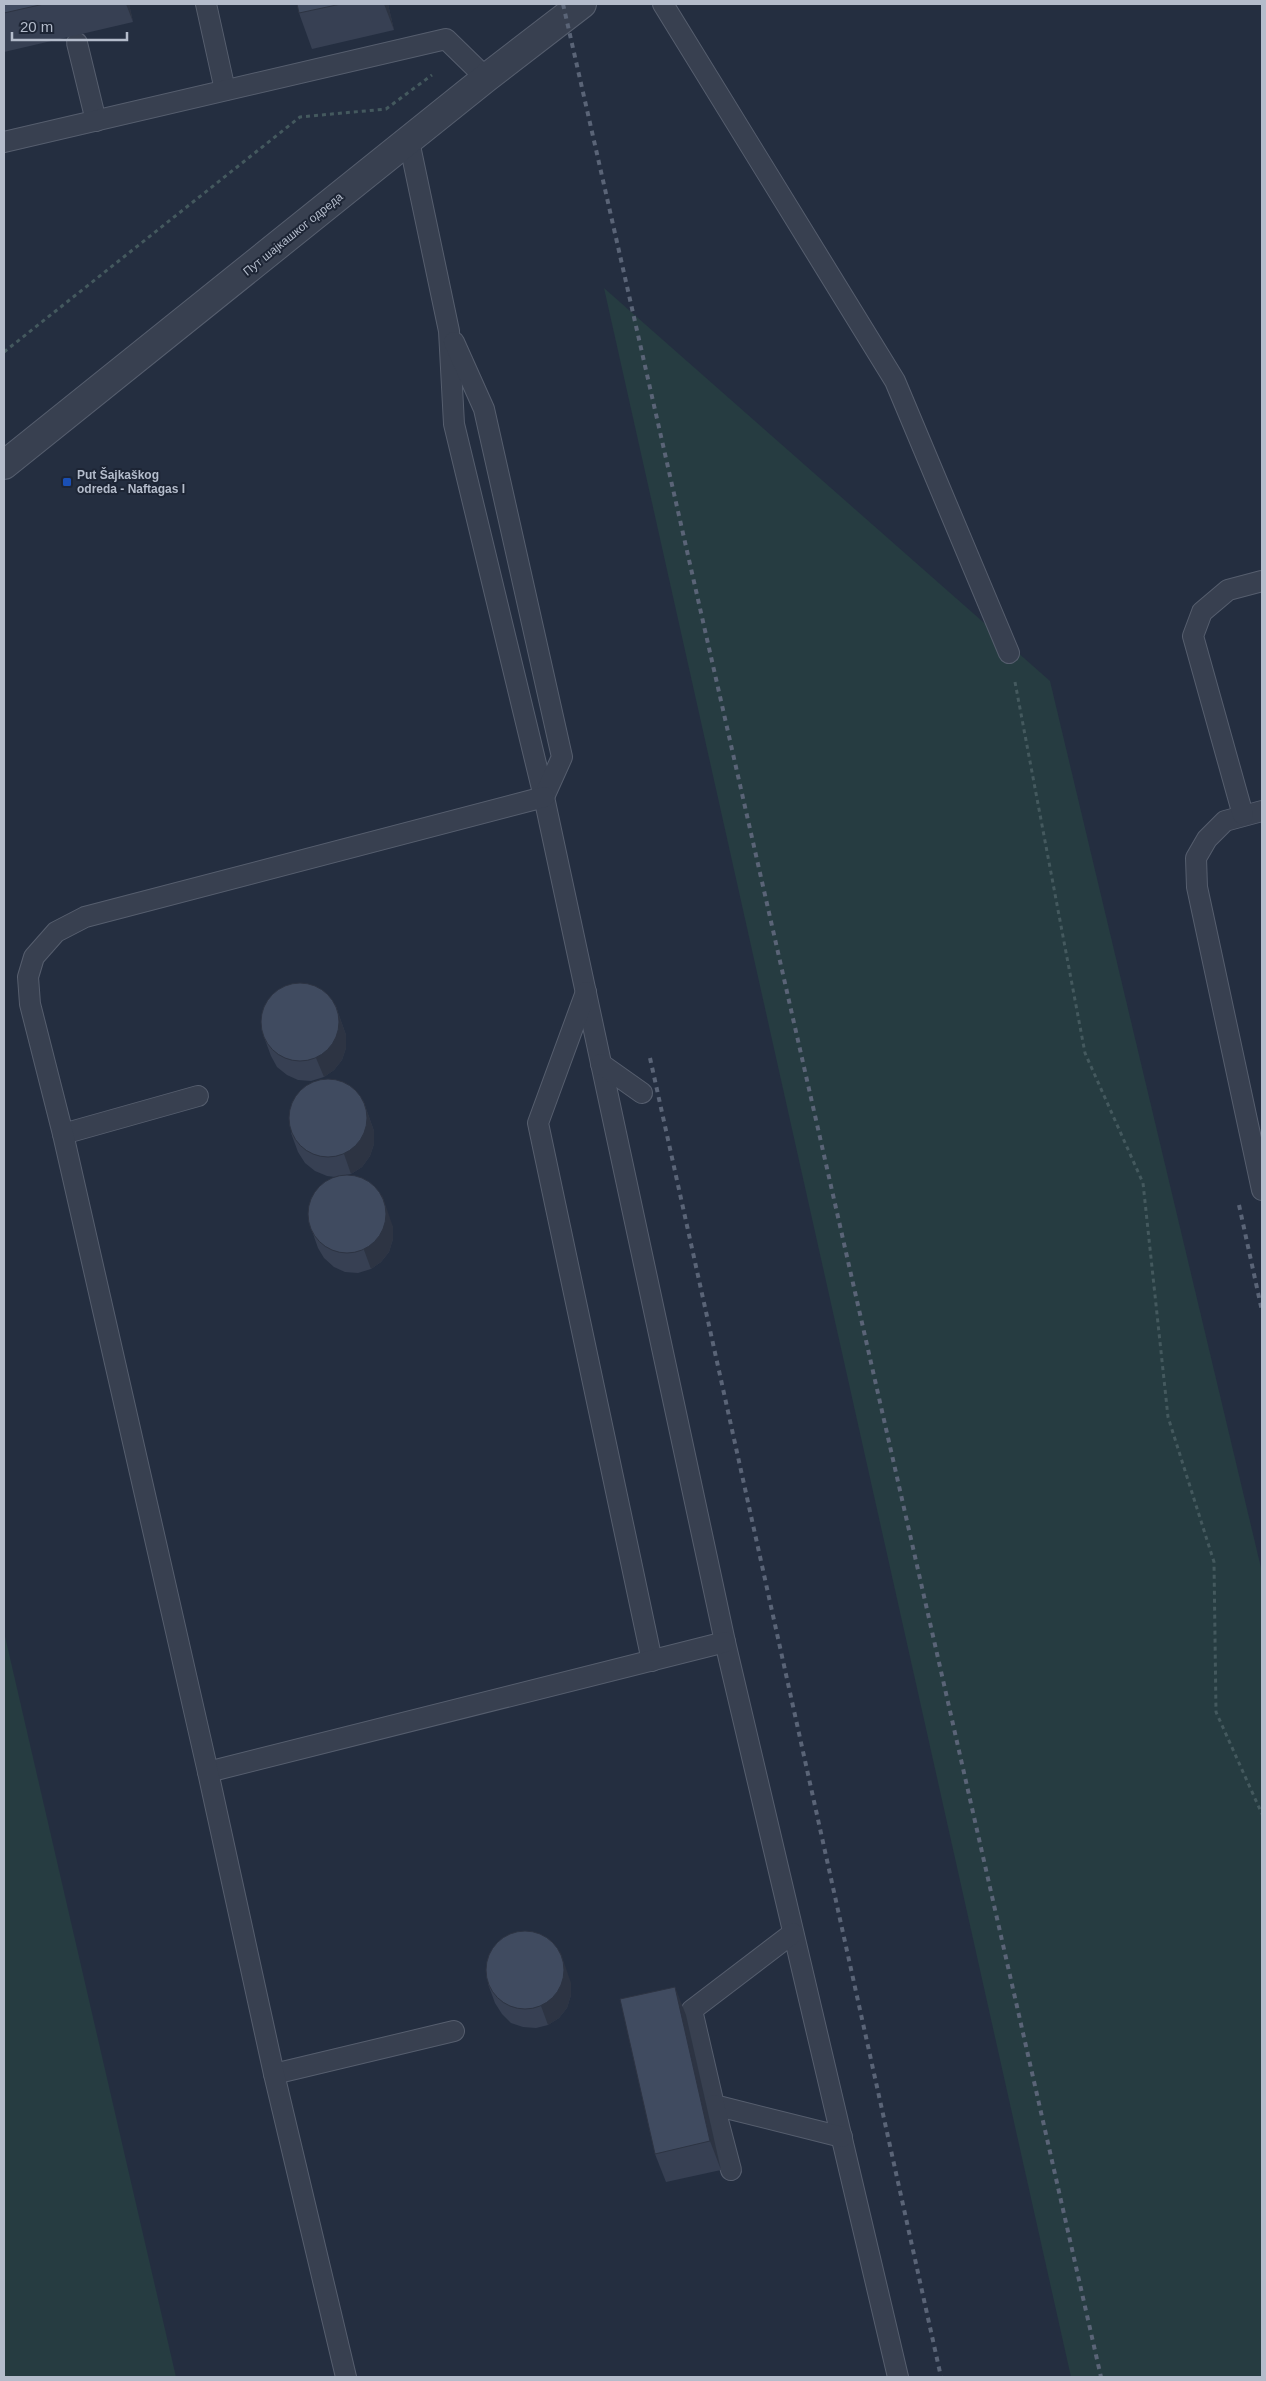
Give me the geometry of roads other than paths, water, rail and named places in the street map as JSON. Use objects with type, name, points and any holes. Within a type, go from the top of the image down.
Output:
[{"type":"street","name":"Пут шајкашког одреда","points":[[4,465],[486,78],[582,4]]},
{"type":"lane","points":[[206,4],[225,90]]},
{"type":"lane","points":[[662,4],[895,381],[1009,652]]},
{"type":"lane","points":[[4,142],[446,39],[486,78]]},
{"type":"lane","points":[[77,43],[96,121]]},
{"type":"lane","points":[[409,141],[448,331],[454,424],[544,798],[725,1642],[842,2137],[895,2377]]},
{"type":"lane","points":[[448,331],[484,409],[562,756],[544,798]]},
{"type":"lane","points":[[1243,815],[1193,636],[1202,612],[1228,590],[1262,581]]},
{"type":"lane","points":[[346,2377],[274,2074],[208,1772],[63,1134],[30,1004],[28,977],[34,956],[56,932],[85,917],[544,798]]},
{"type":"lane","points":[[1262,810],[1225,821],[1207,839],[1196,858],[1197,887],[1262,1190]]},
{"type":"lane","points":[[586,992],[538,1123],[652,1661]]},
{"type":"lane","points":[[601,1064],[642,1093]]},
{"type":"lane","points":[[63,1134],[198,1096]]},
{"type":"lane","points":[[208,1772],[725,1642]]},
{"type":"lane","points":[[731,2170],[692,2010],[793,1933]]},
{"type":"lane","points":[[274,2074],[454,2030]]},
{"type":"lane","points":[[714,2105],[842,2137]]},
{"type":"railway","points":[[563,4],[1101,2377]]},
{"type":"railway","points":[[650,1058],[941,2377]]},
{"type":"railway","points":[[1239,1205],[1262,1311]]},
{"type":"place","name":"Put Šajkaškog odreda - Naftagas I","points":[[67,482]]}]
